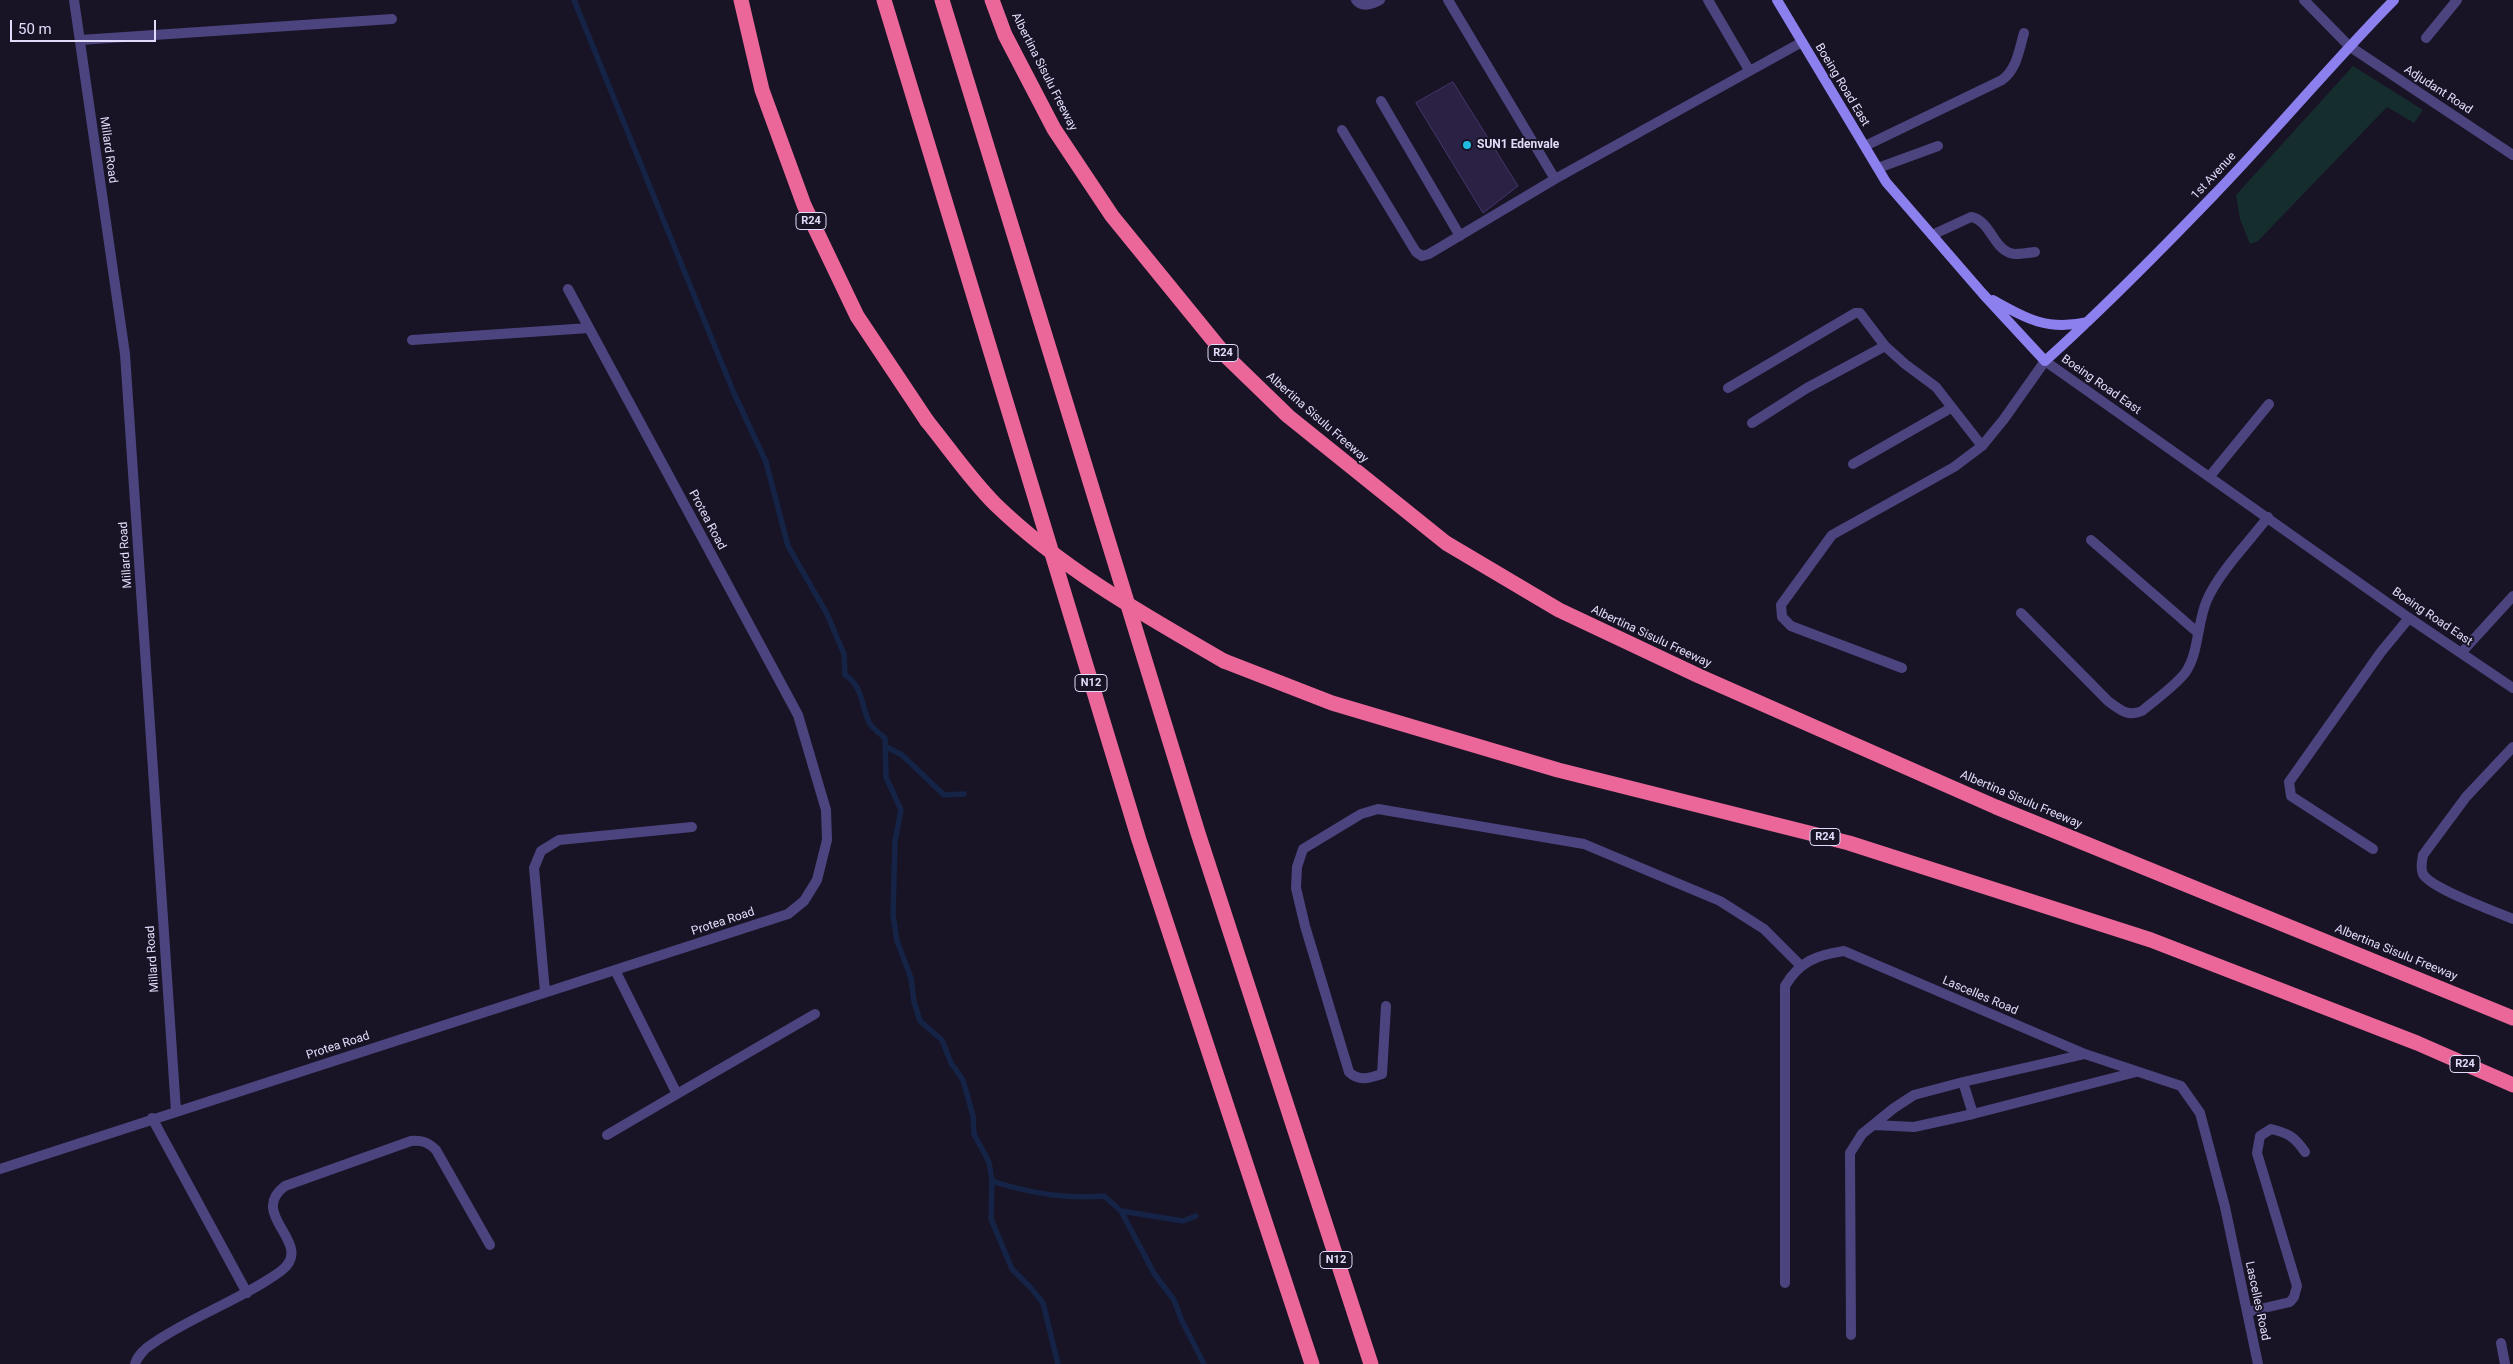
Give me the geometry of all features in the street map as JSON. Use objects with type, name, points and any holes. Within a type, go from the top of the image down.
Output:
[{"type":"highway","name":"R24","points":[[741,0],[762,90],[804,205],[857,316],[927,421],[995,503],[1060,558],[1118,600],[1224,662],[1332,703],[1548,768],[1868,849],[2151,940],[2417,1042],[2513,1085]]},
{"type":"highway","name":"N12","points":[[884,0],[1138,840],[1312,1364]]},
{"type":"highway","name":"N12","points":[[942,0],[1198,833],[1371,1364]]},
{"type":"highway","name":"Albertina Sisulu Freeway","points":[[992,0],[1005,35],[1054,129],[1112,216],[1226,356],[1288,416],[1446,543],[1559,610],[1699,676],[1996,807],[2513,1018]]},
{"type":"main road","name":"Boeing Road East","points":[[1777,0],[1886,182],[1983,294],[2045,361]]},
{"type":"main road","name":"1st Avenue","points":[[2045,361],[2088,322],[2213,196],[2349,46],[2394,0]]},
{"type":"main road","points":[[1983,294],[2028,319],[2046,324],[2067,327],[2088,322]]},
{"type":"street","name":"Millard Road","points":[[74,0],[125,354],[176,1111]]},
{"type":"street","points":[[1356,0],[1365,5],[1374,4],[1380,0]]},
{"type":"street","points":[[1448,0],[1554,180]]},
{"type":"street","points":[[1708,0],[1749,70]]},
{"type":"street","name":"Adjudant Road","points":[[2304,0],[2349,46],[2513,155]]},
{"type":"street","points":[[2426,38],[2457,0]]},
{"type":"street","points":[[80,40],[392,19]]},
{"type":"street","points":[[1865,146],[2010,75],[2024,33]]},
{"type":"street","points":[[1342,130],[1416,252],[1422,256],[1430,254],[1554,180],[1802,42]]},
{"type":"street","points":[[1381,101],[1460,236]]},
{"type":"street","points":[[1878,168],[1938,146]]},
{"type":"street","points":[[1932,235],[1971,217],[1976,218],[1989,229],[2004,250],[2014,254],[2035,252]]},
{"type":"street","name":"Protea Road","points":[[0,1169],[152,1118],[788,914],[804,901],[817,880],[824,860],[827,840],[826,810],[798,715],[568,289]]},
{"type":"street","points":[[1728,388],[1855,313],[1860,313],[1885,346],[1936,387],[1982,446]]},
{"type":"street","points":[[412,340],[589,328]]},
{"type":"street","points":[[1752,423],[1807,388],[1885,346]]},
{"type":"street","points":[[1902,668],[1791,626],[1782,617],[1781,605],[1832,535],[1954,467],[1982,446],[2004,420],[2045,361]]},
{"type":"street","name":"Boeing Road East","points":[[2045,361],[2409,618],[2513,688]]},
{"type":"street","points":[[2210,476],[2269,404]]},
{"type":"street","points":[[1853,464],[1951,408]]},
{"type":"street","points":[[2021,613],[2108,702],[2128,714],[2142,711],[2185,673],[2195,648],[2197,632],[2207,600],[2214,587],[2268,517]]},
{"type":"street","points":[[2091,540],[2197,632]]},
{"type":"street","points":[[2462,652],[2513,596]]},
{"type":"street","points":[[2372,849],[2291,796],[2289,782],[2409,618]]},
{"type":"street","points":[[2513,747],[2466,797],[2424,855],[2421,865],[2426,878],[2452,893],[2513,919]]},
{"type":"street","points":[[1386,1006],[1382,1074],[1362,1079],[1354,1077],[1349,1072],[1305,926],[1296,888],[1297,867],[1303,849],[1361,814],[1378,810],[1584,844],[1720,901],[1764,929],[1800,965]]},
{"type":"street","points":[[545,992],[534,868],[541,851],[559,840],[692,827]]},
{"type":"street","name":"Lascelles Road","points":[[1785,1283],[1785,986],[1800,965],[1824,954],[1844,951],[2085,1054],[2181,1086],[2194,1101],[2200,1113],[2225,1207],[2258,1364]]},
{"type":"street","points":[[615,970],[677,1094]]},
{"type":"street","points":[[606,1135],[815,1014]]},
{"type":"street","points":[[1851,1335],[1850,1153],[1862,1134],[1894,1108],[1914,1095],[2085,1054]]},
{"type":"street","points":[[1875,1125],[1914,1127],[2137,1072]]},
{"type":"street","points":[[1963,1082],[1972,1114]]},
{"type":"street","points":[[152,1118],[247,1293]]},
{"type":"street","points":[[2247,1312],[2290,1302],[2294,1297],[2297,1286],[2257,1153],[2260,1136],[2271,1129],[2287,1133],[2296,1138],[2305,1152]]},
{"type":"street","points":[[135,1364],[137,1359],[151,1344],[247,1293],[283,1270],[289,1262],[292,1252],[290,1243],[274,1215],[272,1203],[276,1192],[285,1186],[411,1141],[420,1140],[429,1143],[436,1150],[490,1245]]},
{"type":"street","points":[[2501,1343],[2505,1364]]},
{"type":"green space","points":[[2353,66],[2423,110],[2414,123],[2387,107],[2258,241],[2250,244],[2240,219],[2236,195]]},
{"type":"building","name":"SUN1 Edenvale","points":[[1453,82],[1518,186],[1483,213],[1416,103]]},
{"type":"waterway","points":[[574,0],[733,391],[766,462],[788,546],[827,614],[844,654],[845,675],[851,679],[858,689],[869,723],[885,738],[886,777],[901,810],[895,841],[893,915],[897,941],[911,978],[914,1002],[920,1021],[942,1040],[951,1063],[963,1080],[973,1116],[974,1134],[989,1162],[992,1181],[991,1219],[1012,1269],[1043,1303],[1058,1364]]},
{"type":"waterway","points":[[885,746],[902,755],[944,795],[964,794]]},
{"type":"waterway","points":[[992,1181],[1019,1189],[1047,1194],[1075,1197],[1104,1196],[1121,1211],[1155,1275],[1174,1300],[1182,1321],[1204,1364]]},
{"type":"waterway","points":[[1121,1211],[1183,1221],[1196,1216]]},
{"type":"place","name":"SUN1 Edenvale","points":[[1467,145]]}]
